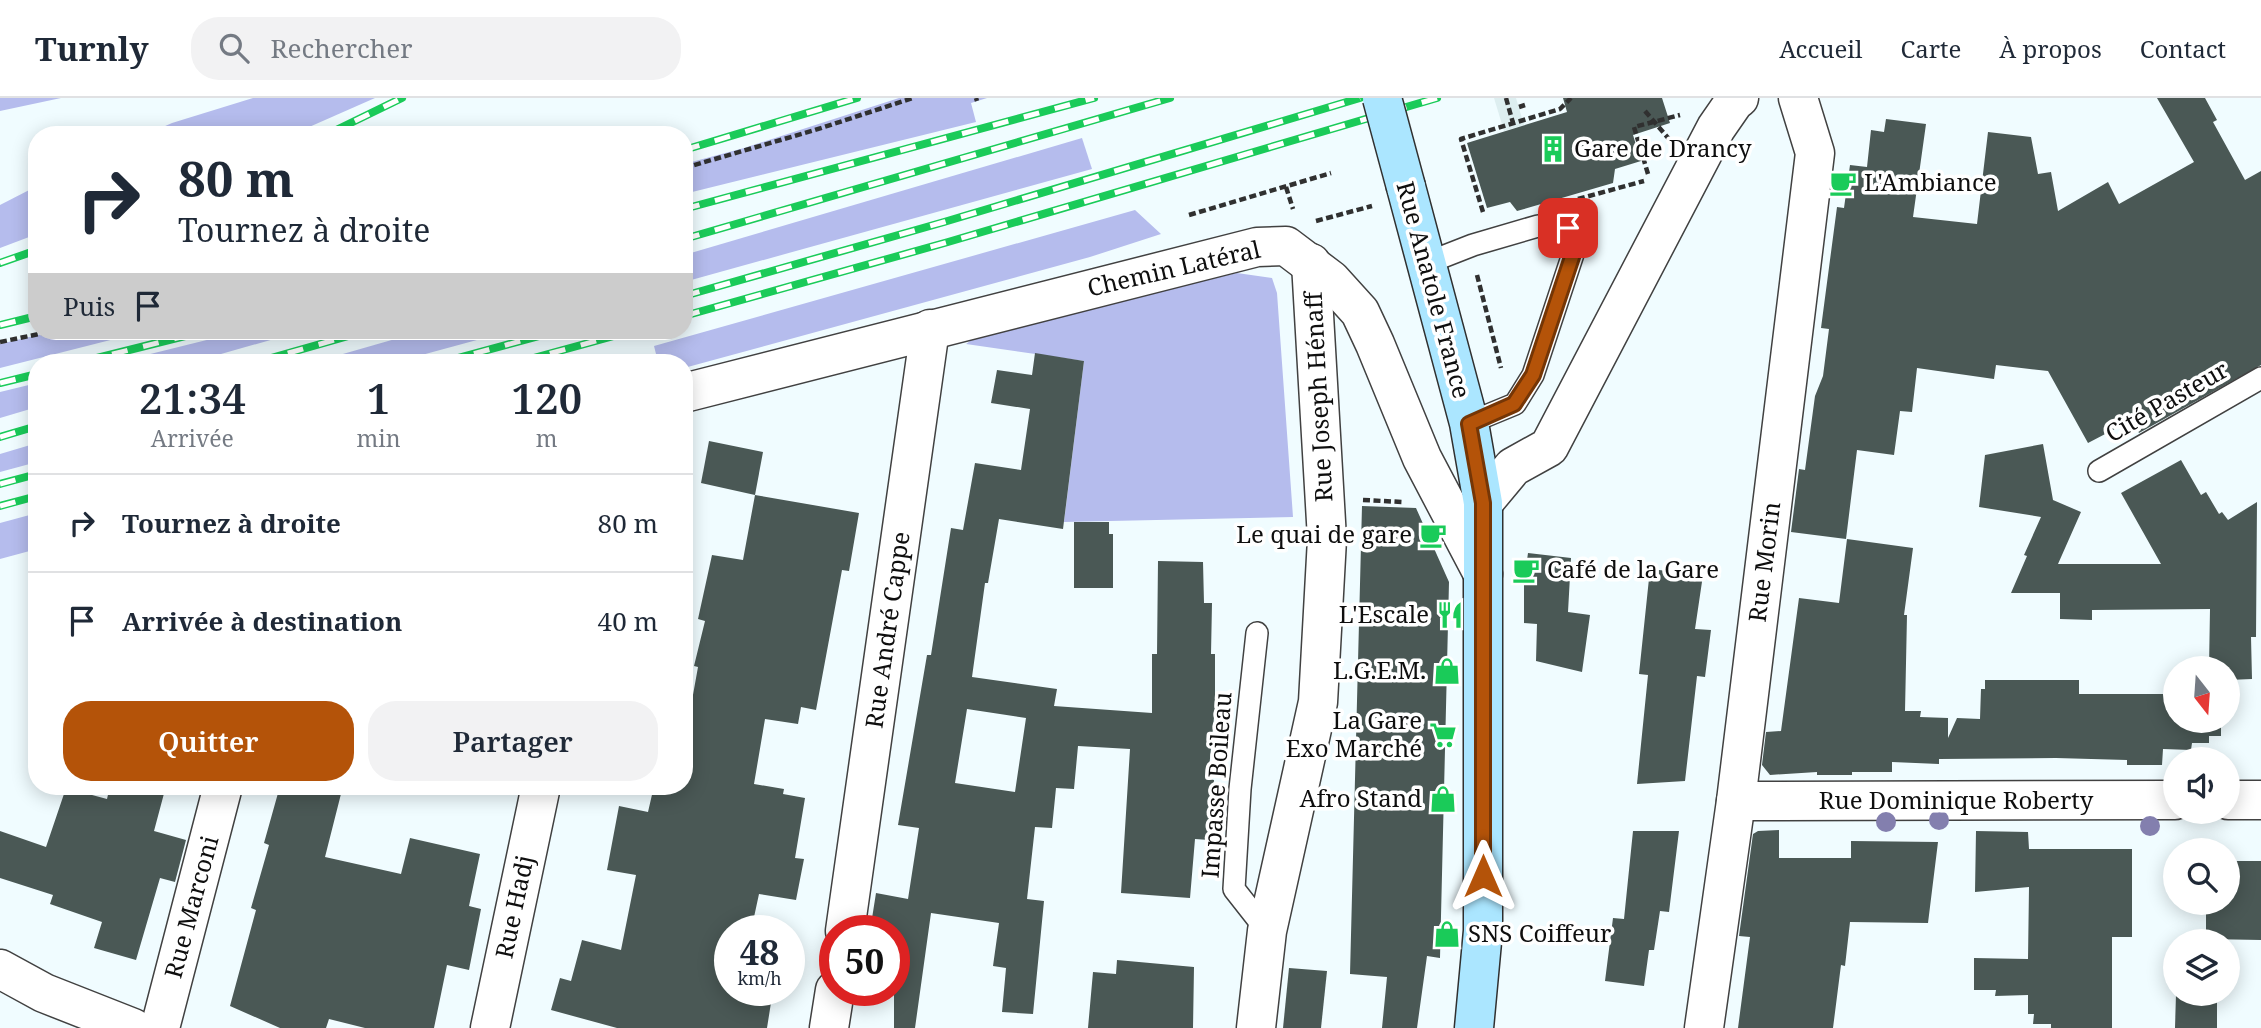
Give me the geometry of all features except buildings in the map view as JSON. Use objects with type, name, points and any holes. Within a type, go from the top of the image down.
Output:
[{"type":"main road","name":"Rue Anatole France","points":[[1382,98],[1391,196],[1427,263],[1469,424],[1483,503],[1483,931],[1474,1028]]},
{"type":"street","points":[[1483,503],[1513,467],[1549,447],[1716,128],[1734,102],[1740,98]]},
{"type":"street","name":"Rue Morin","points":[[1704,1028],[1736,801],[1815,153],[1798,98]]},
{"type":"street","name":"Chemin Latéral","points":[[693,391],[1257,247],[1286,246],[1311,263],[1360,312],[1376,344],[1422,458],[1483,574]]},
{"type":"street","name":"Rue Joseph Hénaff","points":[[1256,1028],[1267,931],[1318,702],[1327,539],[1311,263]]},
{"type":"street","name":"Rue André Cappe","points":[[847,915],[930,329]]},
{"type":"street","name":"Rue Marconi","points":[[160,1028],[221,795]]},
{"type":"street","name":"Rue Hadj","points":[[489,1028],[539,795]]},
{"type":"street","name":"Rue Dominique Roberty","points":[[1736,801],[2163,800]]},
{"type":"street","points":[[2240,800],[2261,800]]},
{"type":"street","points":[[0,969],[44,993],[133,1028]]},
{"type":"street","points":[[829,1028],[832,1006]]},
{"type":"lane","points":[[1427,263],[1473,245],[1538,226],[1568,228],[1575,248],[1533,375],[1514,404],[1469,424]]},
{"type":"lane","name":"Cité Pasteur","points":[[2099,471],[2261,379]]},
{"type":"lane","name":"Impasse Boileau","points":[[1257,633],[1240,789],[1234,889],[1267,931]]},
{"type":"path","points":[[693,165],[913,98]]},
{"type":"path","points":[[1506,98],[1513,123]]},
{"type":"path","points":[[1483,213],[1461,139],[1560,109],[1571,98]]},
{"type":"path","points":[[1519,107],[1525,105]]},
{"type":"path","points":[[1645,111],[1664,134]]},
{"type":"path","points":[[1647,170],[1634,127],[1678,116]]},
{"type":"path","points":[[1189,215],[1331,173]]},
{"type":"path","points":[[1573,201],[1649,180],[1656,175]]},
{"type":"path","points":[[1286,187],[1292,207]]},
{"type":"path","points":[[1334,216],[1391,196]]},
{"type":"path","points":[[1474,265],[1502,372]]},
{"type":"path","points":[[0,342],[28,336]]},
{"type":"path","points":[[1360,500],[1413,502]]},
{"type":"shaded area","points":[[0,98],[61,98],[0,111]]},
{"type":"shaded area","points":[[253,98],[375,98],[311,126],[165,126]]},
{"type":"shaded area","points":[[899,98],[987,98],[971,103],[976,122],[693,192],[693,162]]},
{"type":"shaded area","points":[[1494,98],[1516,98],[1524,125],[1504,131]]},
{"type":"shaded area","points":[[1082,138],[1092,169],[693,280],[693,252]]},
{"type":"shaded area","points":[[28,191],[28,237],[0,248],[0,205]]},
{"type":"shaded area","points":[[1135,210],[1161,234],[1090,257],[693,366],[693,354],[656,354],[654,346],[675,340],[693,340],[693,335]]},
{"type":"shaded area","points":[[1237,273],[1272,278],[1277,293],[1293,517],[1064,522],[1084,361],[966,344],[985,330]]},
{"type":"shaded area","points":[[28,337],[28,340],[110,340],[55,354],[28,354],[28,361],[0,368],[0,344]]},
{"type":"shaded area","points":[[207,340],[270,340],[221,354],[150,354]]},
{"type":"shaded area","points":[[392,340],[477,340],[425,354],[343,354]]},
{"type":"shaded area","points":[[28,385],[28,410],[0,418],[0,392]]},
{"type":"shaded area","points":[[28,446],[28,464],[0,472],[0,454]]},
{"type":"shaded area","points":[[28,515],[28,551],[0,559],[0,523]]},
{"type":"railway","points":[[344,126],[402,98]]},
{"type":"railway","points":[[693,147],[857,98]]},
{"type":"railway","points":[[693,207],[1094,98]]},
{"type":"railway","points":[[693,236],[1170,98]]},
{"type":"railway","points":[[693,293],[1360,98]]},
{"type":"railway","points":[[693,313],[948,242],[1437,98]]},
{"type":"railway","points":[[0,263],[28,253]]},
{"type":"railway","points":[[0,325],[28,318]]},
{"type":"railway","points":[[113,354],[169,340]]},
{"type":"railway","points":[[285,354],[334,340]]},
{"type":"railway","points":[[473,354],[525,340]]},
{"type":"railway","points":[[548,354],[599,340]]},
{"type":"railway","points":[[0,383],[28,376]]},
{"type":"railway","points":[[0,437],[28,429]]},
{"type":"railway","points":[[0,484],[28,476]]},
{"type":"railway","points":[[0,506],[28,498]]},
{"type":"place","name":"Gare de Drancy","points":[[1553,149]]},
{"type":"place","name":"L'Ambiance","points":[[1843,183]]},
{"type":"place","name":"Le quai de gare","points":[[1433,535]]},
{"type":"place","name":"Café de la Gare","points":[[1526,570]]},
{"type":"place","name":"L'Escale","points":[[1450,615]]},
{"type":"place","name":"L.G.E.M.","points":[[1447,671]]},
{"type":"place","name":"La Gare Exo Marché","points":[[1443,735]]},
{"type":"place","name":"Afro Stand","points":[[1443,799]]},
{"type":"place","name":"SNS Coiffeur","points":[[1447,934]]},
{"type":"route","points":[[1483,876],[1483,503],[1469,424],[1514,404],[1533,375],[1575,248],[1568,228]]}]
